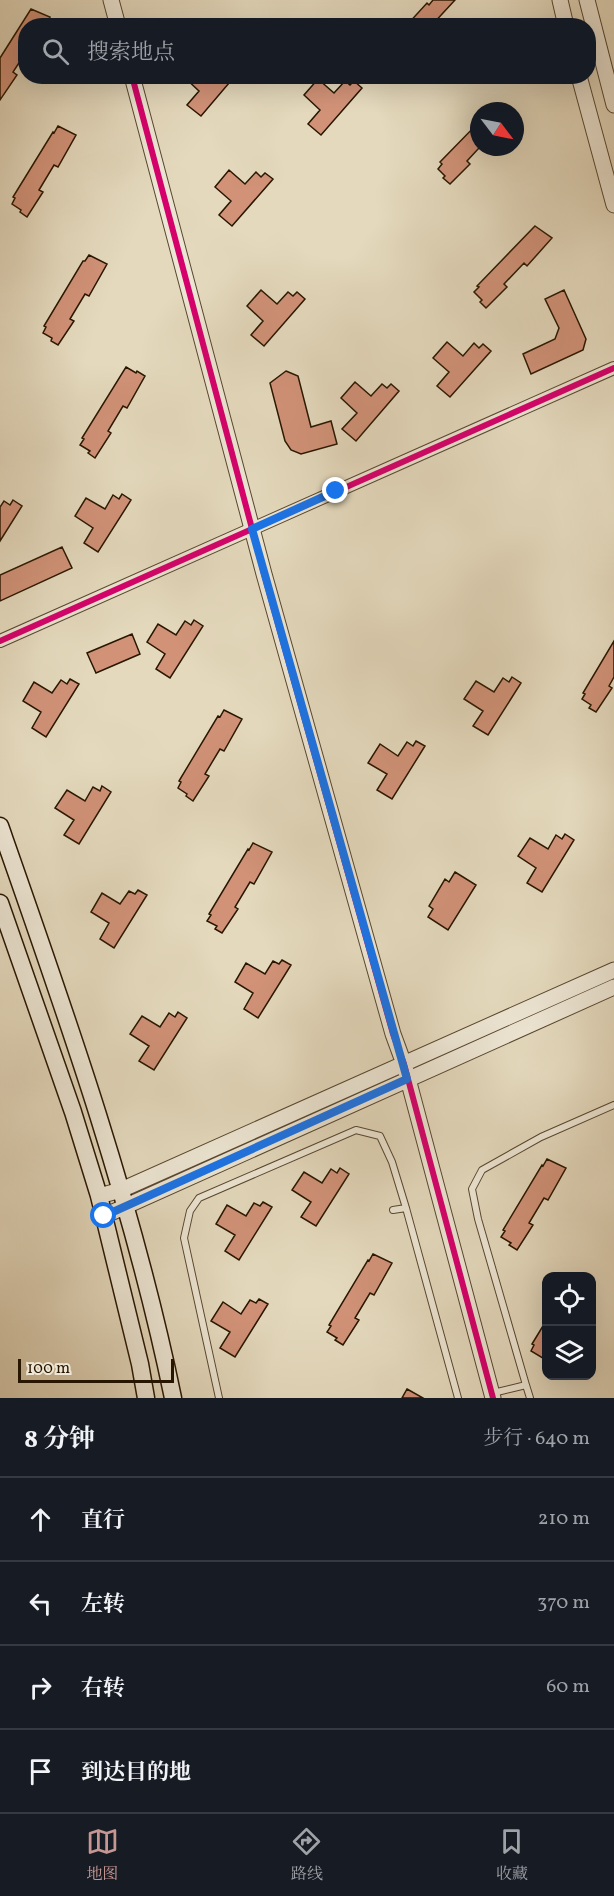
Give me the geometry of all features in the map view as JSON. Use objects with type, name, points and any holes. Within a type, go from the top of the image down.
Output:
[{"type":"main road","points":[[0,826],[95,1103],[121,1190],[164,1353],[173,1398]]},
{"type":"main road","points":[[0,903],[73,1112],[99,1196],[140,1364],[146,1398]]},
{"type":"street","points":[[111,0],[116,18]]},
{"type":"street","points":[[560,0],[564,18]]},
{"type":"street","points":[[587,0],[592,18]]},
{"type":"street","points":[[596,35],[614,105]]},
{"type":"street","points":[[134,84],[252,529],[405,1072],[493,1396]]},
{"type":"street","points":[[581,84],[614,205]]},
{"type":"street","points":[[0,641],[614,368]]},
{"type":"street","points":[[104,1216],[125,1208],[614,970]]},
{"type":"street","points":[[99,1196],[121,1190],[614,987]]},
{"type":"lane","points":[[530,1398],[478,1219],[472,1189],[482,1170],[541,1137],[614,1105]]},
{"type":"lane","points":[[219,1398],[184,1238],[190,1211],[199,1198],[356,1130],[380,1136],[392,1162],[458,1398]]},
{"type":"lane","points":[[393,1210],[406,1208]]},
{"type":"lane","points":[[493,1396],[526,1385]]},
{"type":"building","points":[[433,0],[455,0],[438,18],[413,18],[427,3],[429,5]]},
{"type":"building","points":[[31,9],[50,17],[49,18],[25,18]]},
{"type":"building","points":[[18,30],[18,64],[13,72],[17,75],[0,100],[0,58]]},
{"type":"building","points":[[192,84],[228,84],[201,116],[187,105],[199,91]]},
{"type":"building","points":[[314,84],[324,84],[334,93],[342,84],[357,84],[362,88],[321,135],[308,124],[320,110],[304,95]]},
{"type":"building","points":[[58,126],[76,135],[58,167],[54,165],[39,190],[43,192],[27,217],[12,204],[15,198],[13,197]]},
{"type":"building","points":[[470,131],[472,156],[467,161],[470,164],[450,184],[438,169],[442,164],[440,162]]},
{"type":"building","points":[[229,170],[245,184],[256,172],[261,177],[265,173],[273,179],[232,226],[219,215],[231,201],[215,187]]},
{"type":"building","points":[[535,226],[552,238],[527,266],[524,263],[504,284],[507,287],[486,308],[474,292],[479,287],[477,286]]},
{"type":"building","points":[[89,255],[107,264],[89,296],[85,294],[70,319],[74,321],[58,345],[43,333],[46,327],[44,326],[83,261]]},
{"type":"building","points":[[261,290],[277,304],[288,292],[293,296],[297,292],[305,299],[264,346],[251,335],[263,321],[247,306]]},
{"type":"building","points":[[564,290],[586,339],[583,350],[531,374],[523,354],[555,339],[559,328],[545,299]]},
{"type":"building","points":[[447,342],[463,356],[474,343],[479,348],[483,344],[491,351],[450,397],[437,386],[449,372],[433,358]]},
{"type":"building","points":[[126,367],[145,376],[127,408],[123,406],[108,431],[111,433],[95,458],[88,453],[90,451],[80,445],[84,439],[82,438]]},
{"type":"building","points":[[286,371],[298,376],[311,427],[331,421],[337,444],[301,454],[291,450],[285,441],[270,383]]},
{"type":"building","points":[[355,382],[371,396],[382,384],[387,388],[391,384],[399,391],[356,441],[342,429],[357,413],[341,398]]},
{"type":"building","points":[[122,494],[131,500],[98,552],[84,543],[93,528],[75,516],[86,498],[105,509],[113,495],[119,499]]},
{"type":"building","points":[[13,500],[22,506],[0,541],[0,507],[4,501],[10,505]]},
{"type":"building","points":[[62,547],[72,568],[0,601],[0,575]]},
{"type":"building","points":[[194,620],[203,626],[170,678],[156,669],[165,654],[147,642],[158,624],[176,635],[185,621],[191,625]]},
{"type":"building","points":[[132,634],[140,654],[96,673],[87,653]]},
{"type":"building","points":[[614,641],[614,677],[609,686],[612,688],[596,712],[589,708],[591,705],[582,699],[585,694],[583,693]]},
{"type":"building","points":[[512,677],[521,683],[488,735],[473,726],[483,711],[464,699],[476,681],[494,692],[503,678],[509,682]]},
{"type":"building","points":[[70,679],[79,684],[46,737],[32,728],[41,712],[23,701],[34,682],[52,693],[61,680],[67,684]]},
{"type":"building","points":[[224,710],[242,719],[224,751],[220,749],[205,774],[209,776],[193,801],[178,788],[181,782],[179,781],[218,716],[220,717]]},
{"type":"building","points":[[416,741],[425,746],[392,799],[377,790],[387,774],[368,763],[380,744],[398,756],[407,742],[413,746]]},
{"type":"building","points":[[102,786],[111,792],[79,844],[64,835],[74,820],[55,808],[67,790],[85,801],[93,787],[100,791]]},
{"type":"building","points":[[565,834],[574,840],[542,892],[527,883],[536,868],[518,856],[530,838],[548,849],[556,835],[562,839]]},
{"type":"building","points":[[253,843],[272,852],[254,884],[250,882],[235,907],[238,909],[222,933],[215,929],[217,926],[207,921],[211,915],[209,914]]},
{"type":"building","points":[[455,872],[476,885],[448,930],[428,917],[433,909],[429,906],[445,879],[449,882]]},
{"type":"building","points":[[138,890],[147,895],[114,948],[100,939],[109,923],[91,912],[102,893],[120,904],[129,891],[135,894]]},
{"type":"building","points":[[282,960],[291,965],[258,1018],[244,1009],[253,993],[235,982],[246,963],[265,974],[273,961],[279,964]]},
{"type":"building","points":[[178,1012],[187,1018],[154,1070],[139,1061],[149,1046],[130,1034],[142,1016],[160,1027],[169,1013],[175,1017]]},
{"type":"building","points":[[547,1159],[566,1168],[548,1200],[544,1198],[529,1223],[533,1225],[517,1250],[501,1237],[505,1231],[503,1230]]},
{"type":"building","points":[[340,1168],[349,1174],[316,1226],[301,1217],[311,1202],[292,1190],[304,1172],[322,1183],[331,1169],[337,1173]]},
{"type":"building","points":[[263,1202],[272,1207],[239,1260],[225,1251],[235,1235],[216,1224],[227,1205],[246,1216],[254,1203],[260,1206]]},
{"type":"building","points":[[373,1254],[392,1263],[374,1295],[370,1293],[355,1318],[359,1320],[343,1345],[327,1332],[331,1326],[329,1325]]},
{"type":"building","points":[[259,1299],[268,1304],[235,1357],[220,1348],[230,1332],[211,1321],[223,1302],[241,1314],[250,1300],[256,1303]]},
{"type":"building","points":[[542,1328],[542,1358],[531,1351],[534,1345],[532,1344]]},
{"type":"building","points":[[407,1389],[423,1398],[402,1398]]},
{"type":"cycle path","points":[[134,84],[264,574],[393,1034],[404,1064],[493,1398]]},
{"type":"cycle path","points":[[0,641],[614,368]]},
{"type":"route","points":[[104,1216],[407,1079],[252,529],[336,491]]}]
